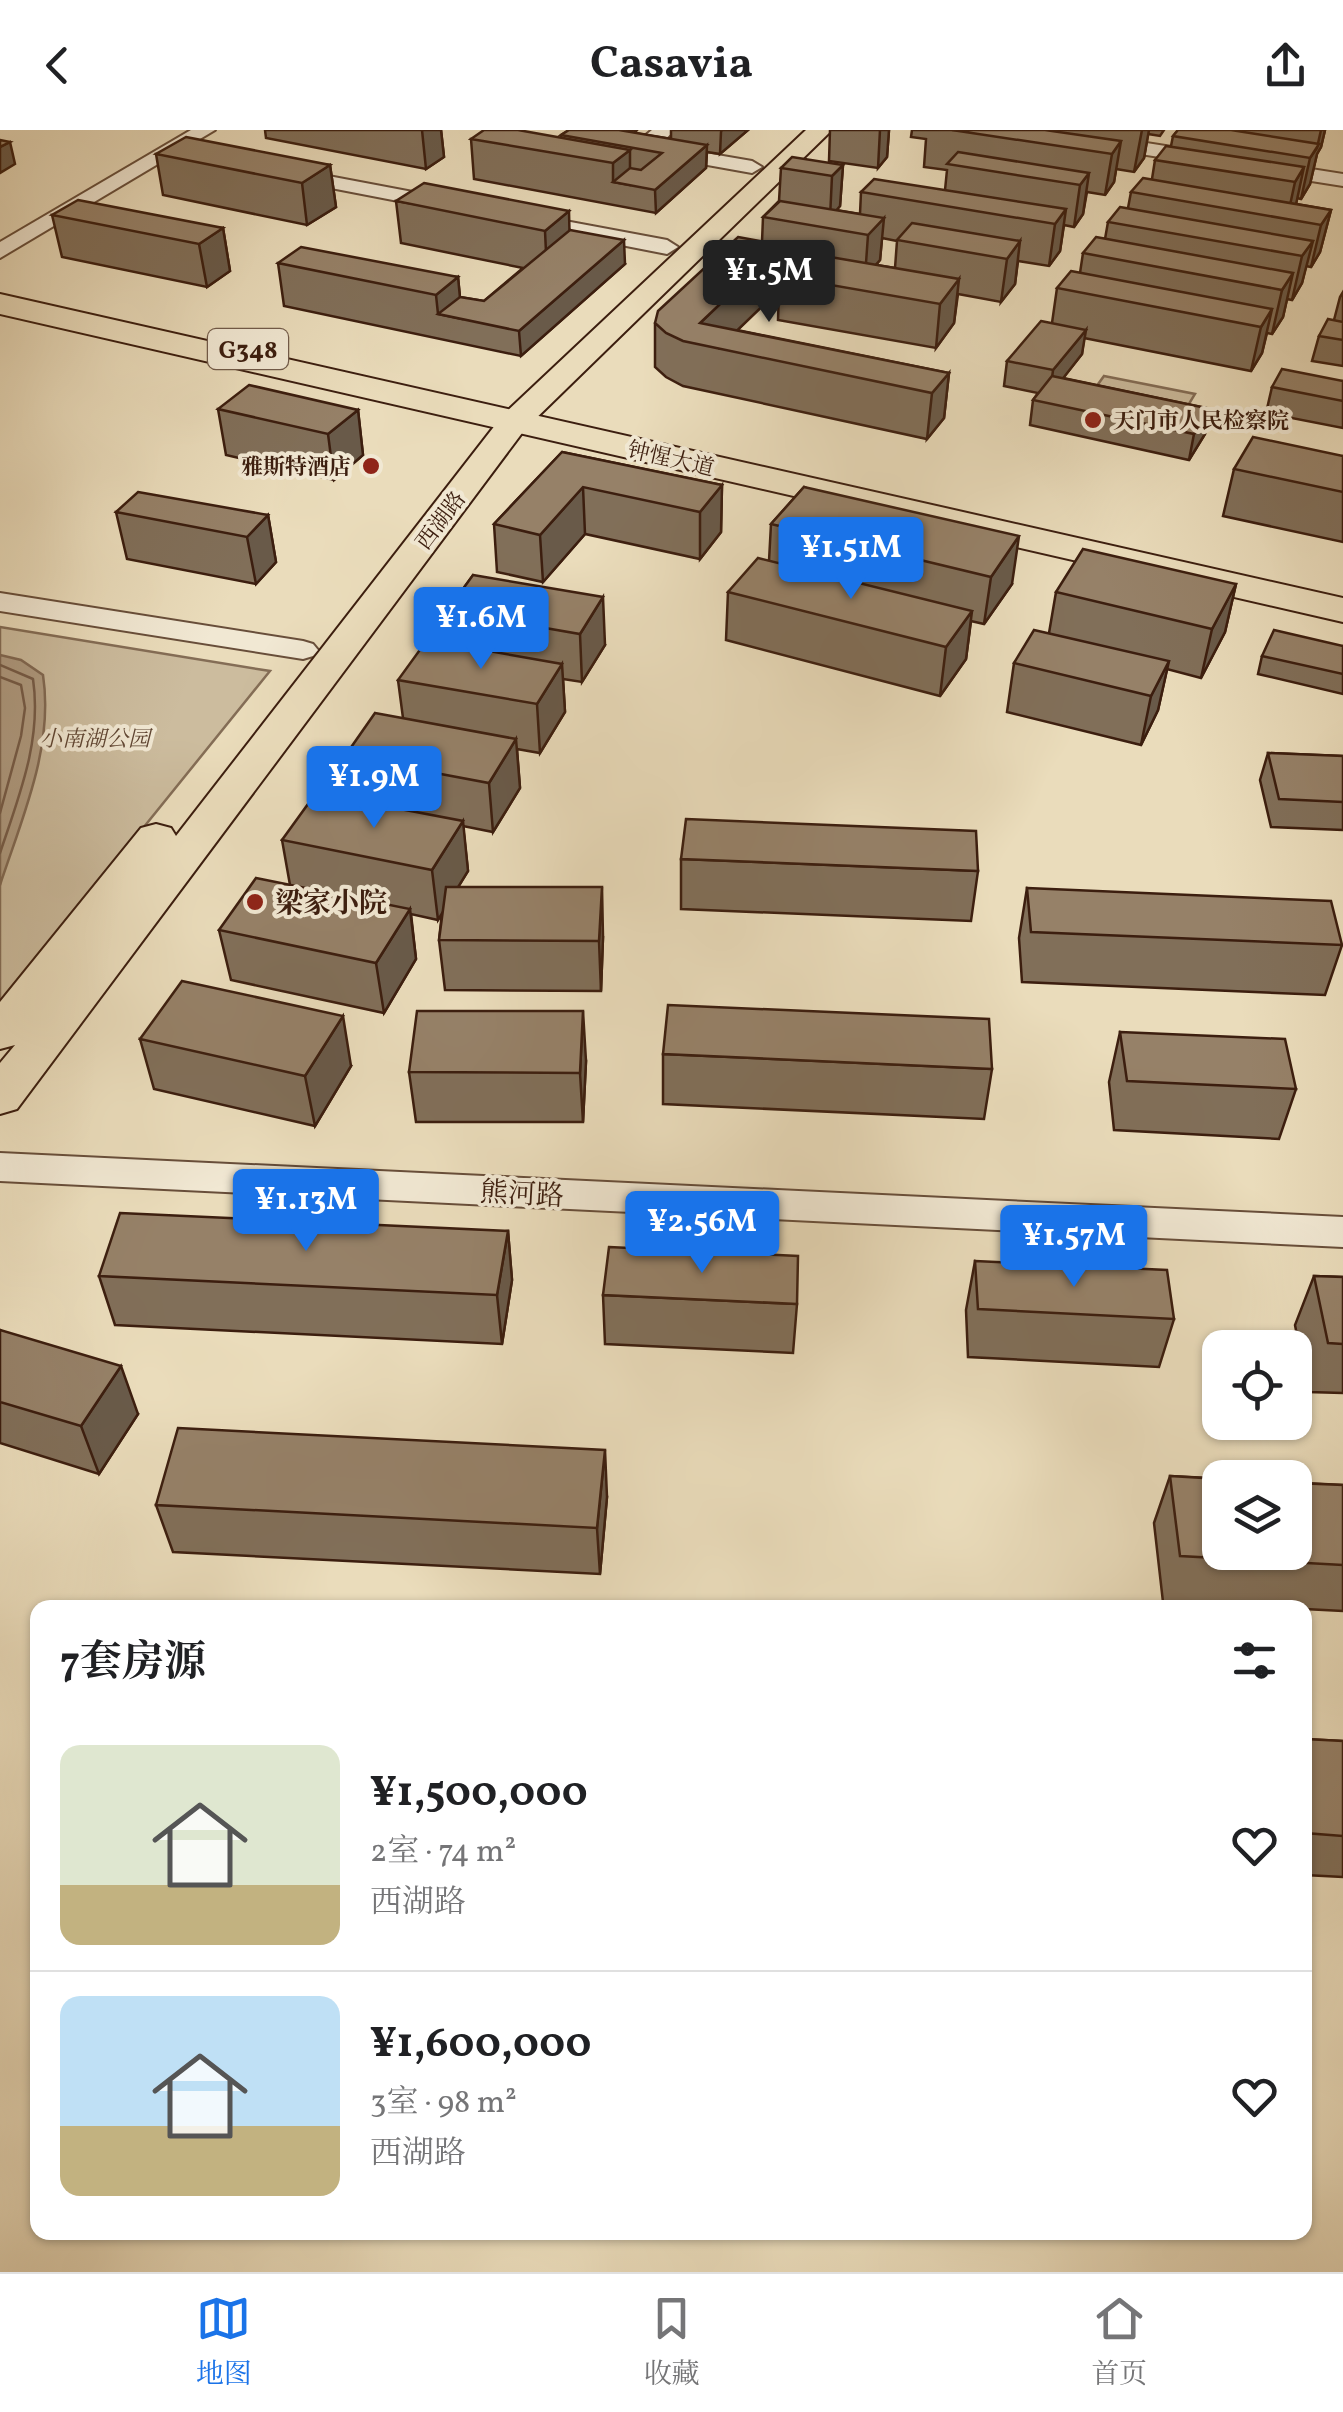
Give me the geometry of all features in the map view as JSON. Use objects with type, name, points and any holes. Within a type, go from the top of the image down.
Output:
[{"type":"highway","points":[[0,282],[428,378],[489,409]]},
{"type":"highway","name":"钟惺大道","points":[[0,293],[489,409]]},
{"type":"highway","name":"钟惺大道","points":[[0,304],[1343,595]]},
{"type":"highway","points":[[0,314],[400,407],[489,409]]},
{"type":"highway","points":[[581,429],[642,424],[1343,584]]},
{"type":"highway","points":[[581,429],[620,460],[1343,627]]},
{"type":"highway","name":"钟惺大道","points":[[581,429],[1343,610]]},
{"type":"main road","name":"西湖路","points":[[0,1033],[304,650],[489,409],[791,130]]},
{"type":"main road","name":"西湖路","points":[[0,1097],[489,409],[820,130]]},
{"type":"street","points":[[0,251],[205,130]]},
{"type":"street","points":[[665,130],[642,148],[752,167]]},
{"type":"street","points":[[1026,130],[1343,180]]},
{"type":"street","points":[[169,152],[207,159]]},
{"type":"street","points":[[265,170],[667,247]]},
{"type":"street","points":[[0,602],[304,650]]},
{"type":"street","name":"熊河路","points":[[0,1167],[1343,1232]]},
{"type":"green space","points":[[1104,376],[1195,394],[1181,417],[1088,398]]},
{"type":"green space","name":"小南湖公园","points":[[0,627],[270,671],[0,1005]]},
{"type":"water","points":[[0,655],[21,660],[43,675],[45,702],[34,782],[0,885]]},
{"type":"building","points":[[484,130],[518,130],[630,150],[613,163],[471,139]]},
{"type":"building","points":[[569,130],[619,130],[707,145],[655,190],[613,182],[630,168],[641,170],[662,153],[561,135]]},
{"type":"building","points":[[952,130],[1045,130],[1121,141],[1112,154]]},
{"type":"building","points":[[1178,130],[1231,130],[1319,144],[1310,158],[1173,136]]},
{"type":"building","points":[[186,137],[330,165],[302,183],[156,154]]},
{"type":"building","points":[[1166,146],[1304,167],[1295,182],[1155,160]]},
{"type":"building","points":[[958,152],[1089,173],[1080,185],[947,164]]},
{"type":"building","points":[[792,157],[843,165],[832,176],[781,168]]},
{"type":"building","points":[[1143,178],[1331,210],[1321,225],[1131,192]]},
{"type":"building","points":[[874,179],[1066,209],[1055,224],[861,192]]},
{"type":"building","points":[[424,183],[569,211],[545,231],[396,201]]},
{"type":"building","points":[[78,200],[223,228],[199,244],[52,215]]},
{"type":"building","points":[[780,201],[884,218],[868,235],[763,217]]},
{"type":"building","points":[[1120,207],[1313,241],[1302,256],[1108,222]]},
{"type":"building","points":[[912,223],[1020,241],[1007,259],[897,240]]},
{"type":"building","points":[[570,230],[624,240],[519,331],[438,314],[460,297],[484,301]]},
{"type":"building","points":[[738,237],[782,245],[700,323],[949,373],[932,393],[683,341],[666,333],[655,323],[658,311]]},
{"type":"building","points":[[1096,237],[1293,273],[1282,290],[1083,253]]},
{"type":"building","points":[[301,247],[458,277],[436,295],[278,263]]},
{"type":"building","points":[[801,252],[959,279],[940,304],[779,276]]},
{"type":"building","points":[[1071,271],[1272,309],[1261,327],[1057,288]]},
{"type":"building","points":[[1328,319],[1343,322],[1343,340],[1319,336]]},
{"type":"building","points":[[1041,321],[1086,330],[1053,370],[1007,361]]},
{"type":"building","points":[[1282,369],[1343,381],[1343,401],[1272,387]]},
{"type":"building","points":[[1052,376],[1211,409],[1194,434],[1033,400]]},
{"type":"building","points":[[249,385],[358,410],[328,434],[218,409]]},
{"type":"building","points":[[1253,437],[1343,456],[1343,492],[1234,469]]},
{"type":"building","points":[[562,452],[722,485],[700,512],[583,487],[540,535],[494,524]]},
{"type":"building","points":[[804,487],[1019,536],[991,577],[771,524]]},
{"type":"building","points":[[138,492],[268,515],[247,537],[116,512]]},
{"type":"building","points":[[1083,549],[1236,584],[1212,629],[1056,592]]},
{"type":"building","points":[[758,558],[972,611],[946,647],[728,592]]},
{"type":"building","points":[[473,575],[603,597],[580,634],[447,611]]},
{"type":"building","points":[[1034,630],[1169,661],[1151,696],[1014,663]]},
{"type":"building","points":[[1274,630],[1343,646],[1343,674],[1262,656]]},
{"type":"building","points":[[427,640],[562,664],[537,704],[398,680]]},
{"type":"building","points":[[375,713],[516,739],[489,783],[345,756]]},
{"type":"building","points":[[1268,753],[1343,756],[1343,802],[1279,799]]},
{"type":"building","points":[[316,793],[463,821],[432,870],[282,840]]},
{"type":"building","points":[[686,819],[976,831],[978,871],[681,859]]},
{"type":"building","points":[[256,878],[410,909],[376,963],[219,930]]},
{"type":"building","points":[[446,887],[602,887],[599,941],[439,940]]},
{"type":"building","points":[[1027,888],[1331,901],[1342,945],[1031,932]]},
{"type":"building","points":[[182,981],[343,1016],[305,1076],[140,1039]]},
{"type":"building","points":[[668,1005],[989,1019],[992,1069],[663,1054]]},
{"type":"building","points":[[417,1011],[583,1011],[580,1073],[409,1072]]},
{"type":"building","points":[[1120,1032],[1285,1039],[1296,1089],[1127,1081]]},
{"type":"building","points":[[120,1213],[508,1231],[497,1295],[99,1276]]},
{"type":"building","points":[[609,1247],[798,1256],[797,1304],[603,1295]]},
{"type":"building","points":[[975,1261],[1167,1270],[1174,1319],[978,1309]]},
{"type":"building","points":[[1314,1276],[1343,1277],[1343,1344],[1328,1343]]},
{"type":"building","points":[[0,1330],[121,1366],[81,1426],[0,1402]]},
{"type":"building","points":[[178,1428],[605,1450],[597,1528],[156,1505]]},
{"type":"building","points":[[1170,1476],[1202,1478],[1202,1557],[1180,1556]]},
{"type":"building","points":[[1312,1484],[1343,1485],[1343,1565],[1312,1563]]},
{"type":"building","points":[[1312,1739],[1343,1741],[1343,1836],[1312,1834]]},
{"type":"place","name":"天门市人民检察院","points":[[1093,420]]},
{"type":"place","name":"雅斯特酒店","points":[[371,466]]},
{"type":"place","name":"梁家小院","points":[[255,902]]}]
